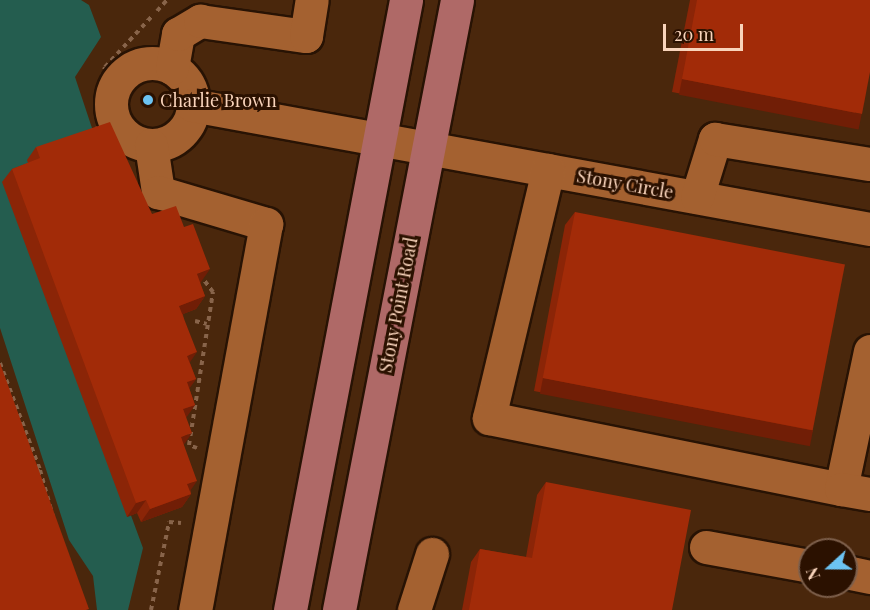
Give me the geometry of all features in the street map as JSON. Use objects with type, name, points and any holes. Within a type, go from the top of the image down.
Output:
[{"type":"main road","points":[[290,610],[406,0]]},
{"type":"main road","name":"Stony Point Road","points":[[339,610],[457,0]]},
{"type":"street","points":[[172,68],[178,34],[200,21],[306,36],[312,0]]},
{"type":"street","points":[[159,63],[172,68],[189,87],[192,105],[177,136],[151,145],[125,135],[111,111],[111,97],[133,67],[159,63]]},
{"type":"street","name":"Stony Circle","points":[[192,105],[870,229]]},
{"type":"street","points":[[697,197],[715,139],[870,164]]},
{"type":"street","points":[[151,145],[158,192],[266,224],[195,610]]},
{"type":"street","points":[[548,170],[489,418],[856,491],[870,351]]},
{"type":"street","points":[[706,547],[798,564]]},
{"type":"street","points":[[414,610],[432,554]]},
{"type":"path","points":[[100,135],[96,95],[105,67],[167,0]]},
{"type":"path","points":[[197,265],[213,292],[189,446],[205,451]]},
{"type":"path","points":[[195,321],[207,324]]},
{"type":"path","points":[[0,363],[59,522],[50,526],[53,537]]},
{"type":"path","points":[[190,401],[197,402]]},
{"type":"path","points":[[24,476],[40,470]]},
{"type":"path","points":[[151,610],[169,522],[190,523]]},
{"type":"water","points":[[0,0],[81,0],[89,5],[101,37],[75,77],[94,134],[7,179],[143,548],[128,610],[97,610],[93,576],[69,540],[0,328]]},
{"type":"building","points":[[697,0],[870,0],[870,72],[862,114],[682,79]]},
{"type":"building","points":[[110,122],[152,214],[176,206],[184,227],[193,224],[210,269],[197,274],[205,296],[179,306],[197,352],[187,356],[196,379],[187,382],[195,405],[183,409],[192,433],[181,437],[197,481],[187,484],[191,494],[150,509],[146,500],[136,503],[12,169],[40,158],[36,147]]},
{"type":"building","points":[[575,212],[845,264],[813,430],[543,378]]},
{"type":"building","points":[[0,363],[89,609],[0,610]]},
{"type":"building","points":[[546,482],[691,510],[672,610],[469,610],[480,549],[532,558]]},
{"type":"place","name":"Charlie Brown","points":[[148,100]]}]
